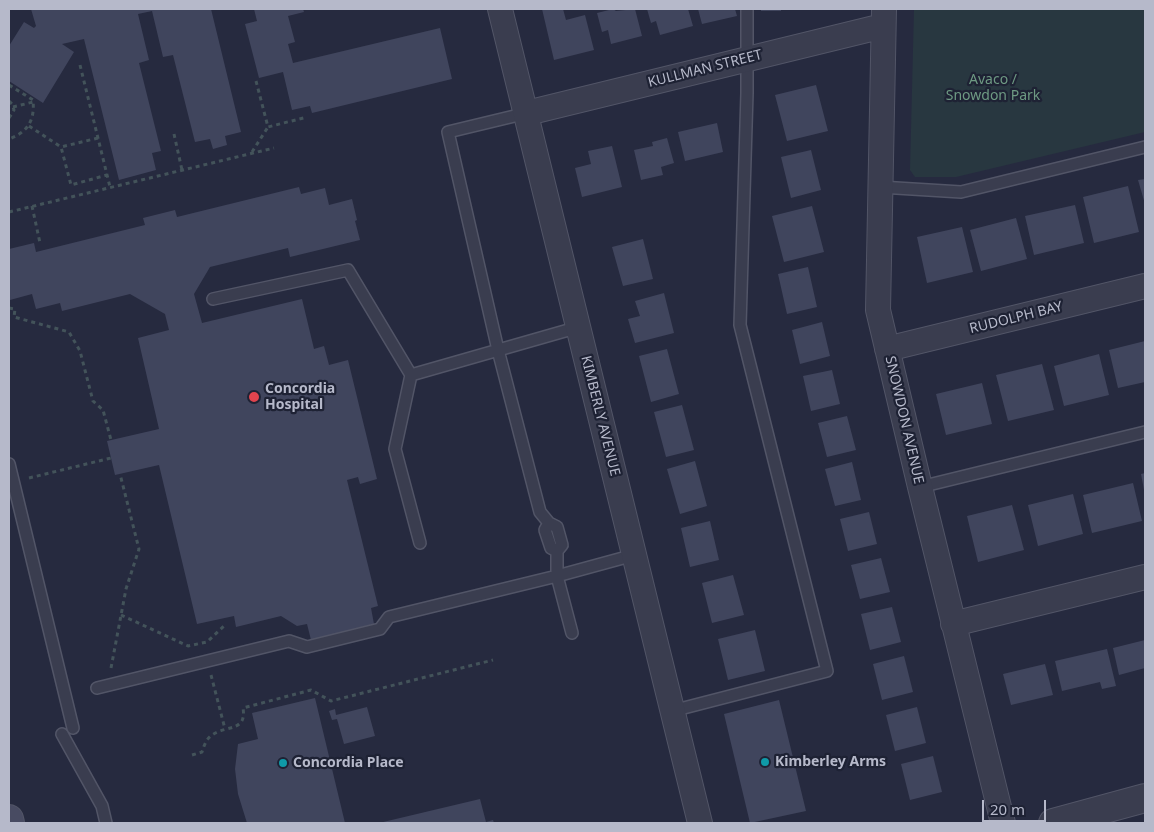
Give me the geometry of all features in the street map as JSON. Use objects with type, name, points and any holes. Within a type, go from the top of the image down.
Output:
[{"type":"main road","points":[[9,819],[10,823]]},
{"type":"street","name":"KIMBERLY AVENUE","points":[[500,9],[700,823]]},
{"type":"street","name":"KULLMAN STREET","points":[[527,113],[747,59],[884,17]]},
{"type":"street","name":"SNOWDON AVENUE","points":[[884,17],[878,310],[1003,823]]},
{"type":"street","name":"RUDOLPH BAY","points":[[887,349],[1145,286]]},
{"type":"street","points":[[953,624],[1145,578]]},
{"type":"street","points":[[1053,823],[1145,798]]},
{"type":"lane","points":[[672,711],[827,671],[740,325],[748,9]]},
{"type":"lane","points":[[527,113],[448,132],[498,350],[540,512],[549,523],[557,527],[562,545],[557,551],[557,576],[572,633]]},
{"type":"lane","points":[[880,187],[961,192],[1145,147]]},
{"type":"lane","points":[[213,299],[348,270],[411,375],[395,449],[420,543]]},
{"type":"lane","points":[[411,375],[579,328]]},
{"type":"lane","points":[[920,487],[1145,432]]},
{"type":"lane","points":[[9,464],[73,728]]},
{"type":"lane","points":[[103,687],[289,642],[307,647],[380,629],[389,617],[634,555]]},
{"type":"lane","points":[[62,734],[102,806],[106,823]]},
{"type":"path","points":[[80,65],[110,188]]},
{"type":"path","points":[[256,81],[268,127]]},
{"type":"path","points":[[9,85],[33,100],[34,110],[29,126],[18,136],[9,139]]},
{"type":"path","points":[[9,102],[13,107],[13,113],[9,118]]},
{"type":"path","points":[[13,107],[33,102]]},
{"type":"path","points":[[252,153],[268,127],[307,117]]},
{"type":"path","points":[[29,126],[62,148],[71,184],[107,175]]},
{"type":"path","points":[[174,134],[182,170]]},
{"type":"path","points":[[62,148],[98,138]]},
{"type":"path","points":[[9,212],[274,148]]},
{"type":"path","points":[[32,206],[40,243]]},
{"type":"path","points":[[9,308],[15,309],[14,317],[69,332],[80,351],[93,401],[103,410],[111,440]]},
{"type":"path","points":[[13,482],[111,458]]},
{"type":"path","points":[[103,687],[126,589],[138,549],[120,474]]},
{"type":"path","points":[[121,615],[188,646],[207,642],[225,625]]},
{"type":"path","points":[[192,755],[202,752],[208,739],[218,732],[232,728],[243,720],[245,716],[243,708],[311,690],[331,701],[494,660]]},
{"type":"path","points":[[216,690],[225,729]]},
{"type":"green space","name":"Avaco / Snowdon Park","points":[[914,9],[1145,9],[1145,132],[956,177],[915,177],[910,170]]},
{"type":"building","points":[[31,9],[211,9],[241,132],[225,136],[227,145],[213,149],[210,139],[195,142],[173,55],[163,57],[152,11],[138,14],[149,60],[139,63],[161,151],[152,153],[156,170],[119,180],[84,39],[62,44],[74,52],[43,103],[9,81],[9,46],[24,22],[34,28],[36,26]]},
{"type":"building","points":[[254,9],[303,9],[304,12],[288,16],[295,42],[288,44],[293,63],[440,28],[452,79],[312,113],[310,106],[292,110],[283,72],[259,78],[245,24],[257,21]]},
{"type":"building","points":[[542,9],[563,9],[566,20],[585,15],[594,50],[554,60]]},
{"type":"building","points":[[613,9],[616,11],[635,9],[642,36],[611,44],[608,30],[602,32],[597,13]]},
{"type":"building","points":[[647,9],[688,9],[693,26],[660,35],[656,21],[651,23]]},
{"type":"building","points":[[698,9],[735,9],[737,16],[702,24]]},
{"type":"building","points":[[761,9],[781,9],[781,11],[761,11]]},
{"type":"building","points":[[816,85],[828,131],[787,141],[775,95]]},
{"type":"building","points":[[717,123],[723,152],[685,161],[678,132]]},
{"type":"building","points":[[667,138],[674,163],[661,167],[663,175],[641,180],[634,150],[653,146],[652,142]]},
{"type":"building","points":[[612,146],[622,187],[582,197],[575,168],[591,164],[588,151]]},
{"type":"building","points":[[811,150],[821,190],[791,198],[781,157]]},
{"type":"building","points":[[1145,179],[1145,204],[1138,180]]},
{"type":"building","points":[[1128,186],[1139,232],[1094,243],[1083,197]]},
{"type":"building","name":"Concordia Hospital","points":[[299,187],[301,194],[325,188],[329,205],[352,199],[360,240],[290,257],[288,248],[210,267],[194,294],[202,323],[302,299],[314,349],[324,346],[329,365],[348,360],[377,479],[360,484],[358,477],[347,480],[378,606],[371,608],[374,624],[311,640],[307,624],[297,626],[281,616],[236,627],[234,616],[197,624],[159,465],[115,475],[107,441],[159,429],[138,338],[169,330],[165,314],[130,294],[62,311],[60,303],[36,309],[32,294],[10,300],[9,295],[9,249],[34,243],[36,252],[145,225],[143,218],[175,210],[177,217]]},
{"type":"building","points":[[1075,205],[1084,243],[1034,255],[1025,216]]},
{"type":"building","points":[[812,206],[824,252],[784,262],[772,216]]},
{"type":"building","points":[[1016,218],[1027,259],[981,271],[970,230]]},
{"type":"building","points":[[962,227],[973,272],[927,283],[917,237]]},
{"type":"building","points":[[643,239],[653,279],[623,286],[612,247]]},
{"type":"building","points":[[808,267],[817,307],[787,314],[778,274]]},
{"type":"building","points":[[664,293],[674,333],[635,343],[628,319],[640,316],[635,301]]},
{"type":"building","points":[[822,322],[830,356],[800,364],[792,330]]},
{"type":"building","points":[[1145,341],[1145,382],[1118,388],[1109,350]]},
{"type":"building","points":[[667,349],[679,394],[651,402],[639,356]]},
{"type":"building","points":[[1099,354],[1109,395],[1064,406],[1054,366]]},
{"type":"building","points":[[1042,364],[1054,410],[1008,421],[996,375]]},
{"type":"building","points":[[832,370],[840,404],[811,411],[803,376]]},
{"type":"building","points":[[982,383],[992,424],[946,435],[936,394]]},
{"type":"building","points":[[682,405],[694,450],[666,457],[654,412]]},
{"type":"building","points":[[847,416],[856,450],[827,457],[818,423]]},
{"type":"building","points":[[695,461],[707,506],[680,514],[667,469]]},
{"type":"building","points":[[852,462],[861,500],[835,506],[825,469]]},
{"type":"building","points":[[1145,473],[1145,490],[1144,490],[1141,474]]},
{"type":"building","points":[[1133,483],[1142,521],[1092,533],[1083,495]]},
{"type":"building","points":[[1073,494],[1083,534],[1038,546],[1028,505]]},
{"type":"building","points":[[1012,505],[1024,550],[978,562],[967,516]]},
{"type":"building","points":[[869,512],[877,544],[848,551],[840,519]]},
{"type":"building","points":[[710,521],[719,560],[690,567],[681,528]]},
{"type":"building","points":[[881,558],[890,592],[860,599],[851,565]]},
{"type":"building","points":[[733,575],[744,615],[712,623],[702,583]]},
{"type":"building","points":[[892,607],[901,642],[870,650],[861,614]]},
{"type":"building","points":[[755,630],[765,671],[728,680],[718,639]]},
{"type":"building","points":[[1145,640],[1145,668],[1119,675],[1113,648]]},
{"type":"building","points":[[1107,649],[1116,686],[1102,689],[1100,682],[1062,691],[1055,661]]},
{"type":"building","points":[[904,656],[913,692],[882,700],[873,664]]},
{"type":"building","points":[[1045,664],[1053,695],[1011,705],[1003,674]]},
{"type":"building","name":"Concordia Place","points":[[315,698],[345,823],[247,823],[238,794],[235,769],[238,744],[258,739],[252,713]]},
{"type":"building","name":"Kimberley Arms","points":[[779,700],[806,811],[750,823],[724,714]]},
{"type":"building","points":[[367,707],[375,736],[344,744],[337,719],[332,720],[329,711],[335,709],[336,715]]},
{"type":"building","points":[[917,707],[926,743],[895,751],[886,715]]},
{"type":"building","points":[[933,756],[942,792],[910,800],[901,764]]},
{"type":"building","points":[[480,799],[486,822],[493,820],[494,823],[379,823]]},
{"type":"place","name":"Concordia Hospital","points":[[254,397]]},
{"type":"place","name":"Kimberley Arms","points":[[765,762]]},
{"type":"place","name":"Concordia Place","points":[[283,763]]}]
